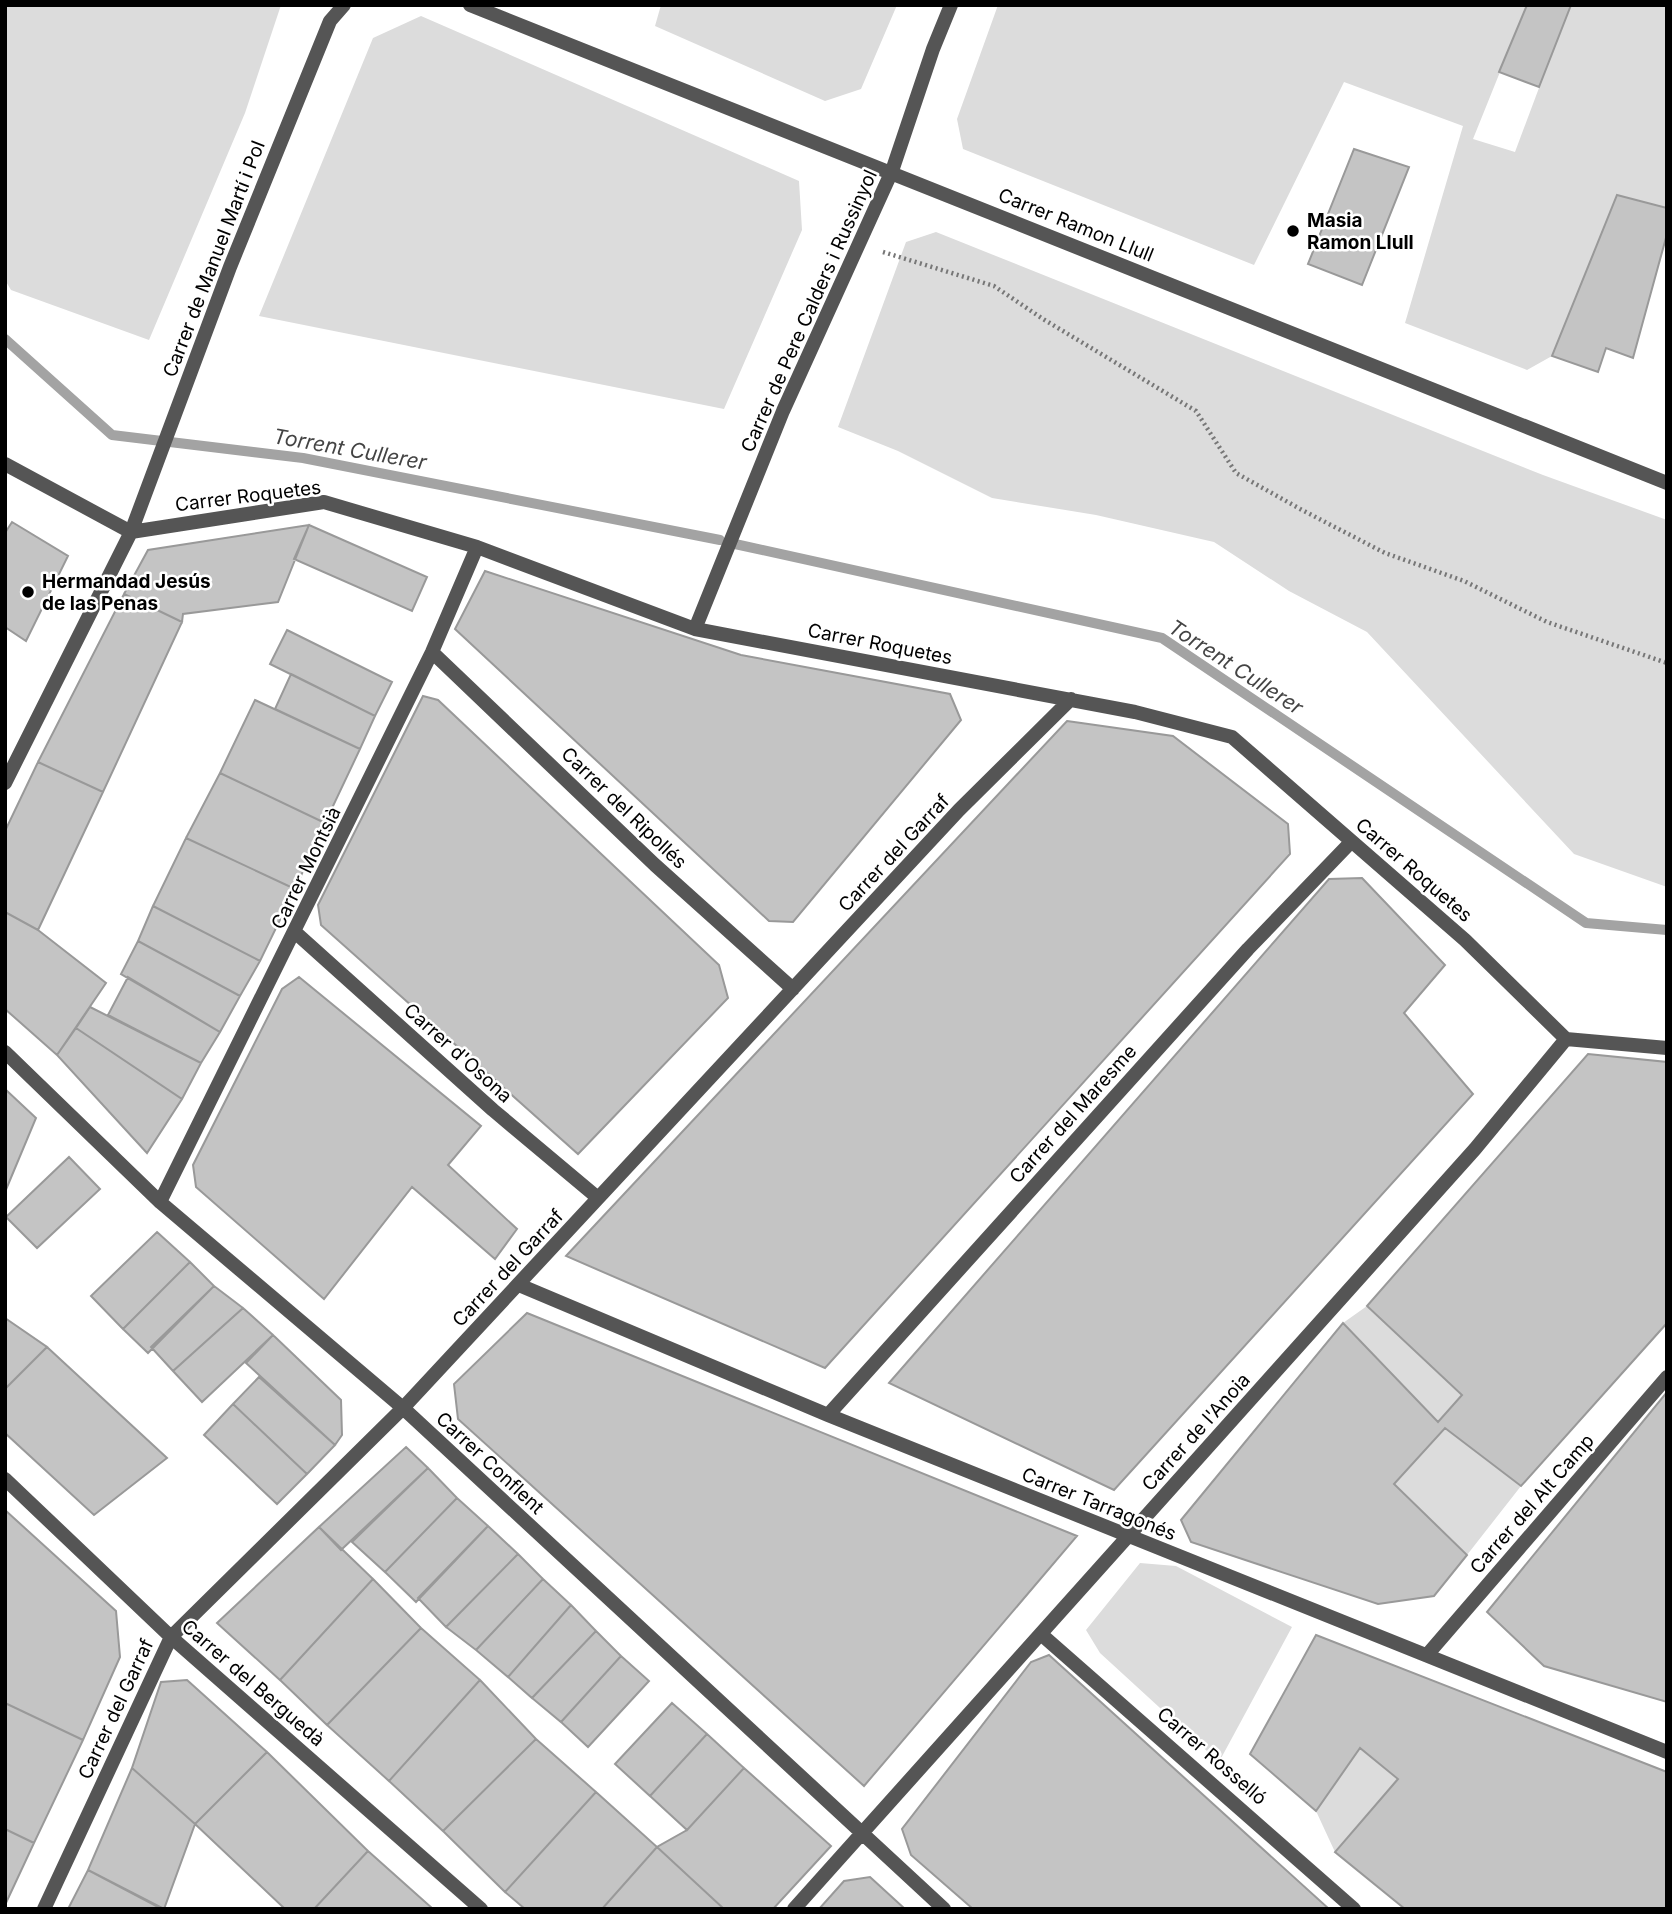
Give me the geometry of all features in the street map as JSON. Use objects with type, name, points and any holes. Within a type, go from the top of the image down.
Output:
[{"type":"street","name":"Carrer de Manuel Martí i Pol","points":[[5,783],[131,531],[230,267],[330,21],[344,5]]},
{"type":"street","name":"Carrer Ramon Llull","points":[[470,5],[1667,483]]},
{"type":"street","name":"Carrer de Pere Calders i Russinyol","points":[[695,629],[783,411],[892,172],[933,49],[951,5]]},
{"type":"street","points":[[5,464],[131,531]]},
{"type":"street","name":"Carrer Roquetes","points":[[131,531],[324,502],[477,547],[695,629],[1071,699],[1232,737],[1465,940],[1566,1039]]},
{"type":"street","name":"Carrer Montsià","points":[[160,1202],[296,933],[432,652],[477,547]]},
{"type":"street","name":"Carrer del Ripollés","points":[[432,652],[655,865],[793,989]]},
{"type":"street","name":"Carrer del Garraf","points":[[44,1909],[171,1637],[403,1408],[959,810],[1071,699]]},
{"type":"street","name":"Carrer del Maresme","points":[[828,1415],[1248,948],[1351,842]]},
{"type":"street","name":"Carrer d'Osona","points":[[296,933],[493,1110],[598,1198]]},
{"type":"street","points":[[1566,1039],[1667,1048]]},
{"type":"street","name":"Carrer de l'Anoia","points":[[794,1909],[1475,1149],[1566,1039]]},
{"type":"street","name":"Carrer Conflent","points":[[5,1052],[160,1202],[403,1408],[861,1835],[944,1909]]},
{"type":"street","name":"Carrer Tarragonés","points":[[519,1285],[828,1415],[1667,1752]]},
{"type":"street","name":"Carrer del Alt Camp","points":[[1426,1655],[1667,1377]]},
{"type":"street","name":"Carrer del Berguedà","points":[[5,1479],[171,1637],[481,1909]]},
{"type":"street","name":"Carrer Rosselló","points":[[1042,1634],[1354,1909]]},
{"type":"path","points":[[859,246],[939,267],[995,286],[1042,319],[1196,411],[1236,473],[1385,553],[1464,581],[1547,622],[1667,663]]},
{"type":"shaded area","points":[[5,5],[281,5],[245,113],[149,340],[11,290],[5,280]]},
{"type":"shaded area","points":[[661,5],[897,5],[861,89],[825,101],[655,26]]},
{"type":"shaded area","points":[[998,5],[1527,5],[1473,139],[1515,152],[1570,5],[1667,5],[1667,208],[1617,195],[1552,356],[1527,370],[1405,323],[1463,126],[1344,82],[1254,265],[963,149],[957,119]]},
{"type":"shaded area","points":[[421,16],[799,181],[802,230],[724,409],[259,316],[373,38]]},
{"type":"shaded area","points":[[936,232],[1543,475],[1667,520],[1667,887],[1574,854],[1367,632],[1289,591],[1214,542],[1096,515],[992,498],[898,451],[838,427],[906,242]]},
{"type":"shaded area","points":[[1367,1306],[1462,1395],[1438,1422],[1343,1323]]},
{"type":"shaded area","points":[[1445,1428],[1521,1486],[1467,1555],[1394,1484]]},
{"type":"shaded area","points":[[1140,1563],[1176,1566],[1292,1627],[1219,1762],[1100,1653],[1086,1630]]},
{"type":"shaded area","points":[[1360,1748],[1398,1779],[1335,1852],[1316,1811]]},
{"type":"building","points":[[1527,5],[1571,5],[1539,87],[1499,72]]},
{"type":"building","points":[[1354,149],[1409,167],[1362,285],[1308,264]]},
{"type":"building","points":[[1617,195],[1667,208],[1667,234],[1633,358],[1606,348],[1598,372],[1552,356]]},
{"type":"building","name":"Hermandad Jesús de las Penas","points":[[12,522],[68,556],[26,641],[5,627],[5,533]]},
{"type":"building","points":[[309,525],[278,602],[183,614],[182,622],[124,594],[148,550]]},
{"type":"building","points":[[309,525],[427,577],[412,611],[294,559]]},
{"type":"building","points":[[485,571],[741,655],[950,694],[961,720],[793,922],[769,921],[455,629]]},
{"type":"building","points":[[124,594],[182,622],[103,792],[38,762]]},
{"type":"building","points":[[287,630],[392,682],[375,716],[270,664]]},
{"type":"building","points":[[291,674],[375,716],[360,749],[275,709]]},
{"type":"building","points":[[423,696],[438,700],[719,965],[728,998],[578,1154],[321,925],[318,905]]},
{"type":"building","points":[[255,700],[360,749],[325,823],[220,773]]},
{"type":"building","points":[[1067,721],[1173,736],[1288,824],[1290,854],[825,1368],[566,1256]]},
{"type":"building","points":[[38,762],[103,792],[38,930],[5,912],[5,831]]},
{"type":"building","points":[[220,773],[325,823],[295,889],[186,838]]},
{"type":"building","points":[[186,838],[295,889],[260,961],[153,906]]},
{"type":"building","points":[[1362,878],[1445,965],[1404,1013],[1473,1094],[1114,1490],[889,1383],[1329,879]]},
{"type":"building","points":[[153,906],[260,961],[240,996],[138,941]]},
{"type":"building","points":[[5,912],[38,930],[106,983],[57,1055],[5,1009]]},
{"type":"building","points":[[138,941],[240,996],[220,1032],[121,974]]},
{"type":"building","points":[[128,977],[220,1032],[201,1063],[108,1015]]},
{"type":"building","points":[[299,977],[481,1126],[448,1165],[517,1229],[495,1259],[412,1187],[324,1299],[196,1187],[193,1165],[282,989]]},
{"type":"building","points":[[90,1007],[201,1063],[182,1099],[76,1028]]},
{"type":"building","points":[[76,1028],[182,1099],[147,1153],[57,1055]]},
{"type":"building","points":[[1588,1054],[1667,1062],[1667,1323],[1521,1486],[1445,1428],[1394,1484],[1467,1555],[1434,1596],[1378,1604],[1191,1542],[1181,1520],[1343,1323],[1438,1422],[1462,1395],[1367,1306]]},
{"type":"building","points":[[5,1089],[36,1118],[5,1192]]},
{"type":"building","points":[[69,1157],[100,1189],[37,1248],[6,1217]]},
{"type":"building","points":[[157,1232],[190,1262],[123,1329],[91,1296]]},
{"type":"building","points":[[190,1262],[214,1286],[148,1353],[123,1329]]},
{"type":"building","points":[[214,1286],[243,1308],[173,1371],[151,1347]]},
{"type":"building","points":[[243,1308],[273,1335],[202,1402],[173,1371]]},
{"type":"building","points":[[527,1313],[1077,1536],[864,1786],[458,1419],[454,1384]]},
{"type":"building","points":[[5,1318],[47,1347],[5,1389]]},
{"type":"building","points":[[273,1335],[341,1400],[342,1435],[335,1445],[246,1363]]},
{"type":"building","points":[[47,1347],[167,1458],[94,1515],[5,1433],[5,1389]]},
{"type":"building","points":[[259,1377],[335,1445],[307,1474],[233,1404]]},
{"type":"building","points":[[1667,1392],[1667,1702],[1544,1666],[1487,1612]]},
{"type":"building","points":[[233,1404],[307,1474],[277,1504],[204,1435]]},
{"type":"building","points":[[406,1447],[428,1468],[341,1550],[319,1527]]},
{"type":"building","points":[[428,1468],[457,1498],[385,1572],[352,1542]]},
{"type":"building","points":[[457,1498],[488,1526],[416,1602],[385,1572]]},
{"type":"building","points":[[5,1510],[116,1611],[120,1657],[83,1740],[5,1703]]},
{"type":"building","points":[[488,1526],[518,1554],[446,1627],[418,1598]]},
{"type":"building","points":[[319,1527],[373,1579],[280,1680],[217,1623]]},
{"type":"building","points":[[518,1554],[543,1579],[476,1650],[446,1627]]},
{"type":"building","points":[[373,1579],[421,1628],[327,1725],[280,1680]]},
{"type":"building","points":[[543,1579],[571,1605],[508,1677],[476,1650]]},
{"type":"building","points":[[571,1605],[596,1631],[532,1698],[508,1677]]},
{"type":"building","points":[[421,1628],[480,1680],[389,1781],[327,1725]]},
{"type":"building","points":[[596,1631],[621,1656],[561,1722],[532,1698]]},
{"type":"building","points":[[1316,1635],[1667,1772],[1667,1909],[1405,1909],[1335,1852],[1398,1779],[1360,1748],[1316,1811],[1250,1754]]},
{"type":"building","points":[[1049,1655],[1329,1909],[973,1909],[911,1855],[902,1829],[1031,1662]]},
{"type":"building","points":[[621,1656],[649,1681],[588,1747],[561,1722]]},
{"type":"building","points":[[187,1680],[267,1752],[195,1824],[132,1768],[161,1682]]},
{"type":"building","points":[[480,1680],[536,1739],[443,1831],[389,1781]]},
{"type":"building","points":[[5,1703],[83,1740],[34,1843],[5,1829]]},
{"type":"building","points":[[672,1703],[707,1734],[650,1796],[615,1764]]},
{"type":"building","points":[[707,1734],[744,1768],[687,1830],[650,1796]]},
{"type":"building","points":[[536,1739],[596,1792],[505,1892],[443,1831]]},
{"type":"building","points":[[267,1752],[368,1851],[314,1909],[285,1909],[195,1824]]},
{"type":"building","points":[[132,1768],[195,1824],[164,1909],[88,1870]]},
{"type":"building","points":[[744,1768],[831,1846],[773,1909],[724,1909],[657,1847],[687,1830]]},
{"type":"building","points":[[596,1792],[657,1847],[602,1909],[525,1909],[505,1892]]},
{"type":"building","points":[[5,1829],[34,1843],[5,1905]]},
{"type":"building","points":[[657,1847],[724,1909],[602,1909]]},
{"type":"building","points":[[368,1851],[433,1909],[314,1909]]},
{"type":"building","points":[[88,1870],[162,1909],[68,1909]]},
{"type":"building","points":[[870,1877],[905,1909],[819,1909],[844,1881]]},
{"type":"waterway","name":"Torrent Cullerer","points":[[5,339],[112,435],[303,458],[720,540]]},
{"type":"waterway","name":"Torrent Cullerer","points":[[735,544],[1162,638],[1586,923],[1667,930]]},
{"type":"place","name":"Masia Ramon Llull","points":[[1293,231]]},
{"type":"place","name":"Hermandad Jesús de las Penas","points":[[28,592]]}]
